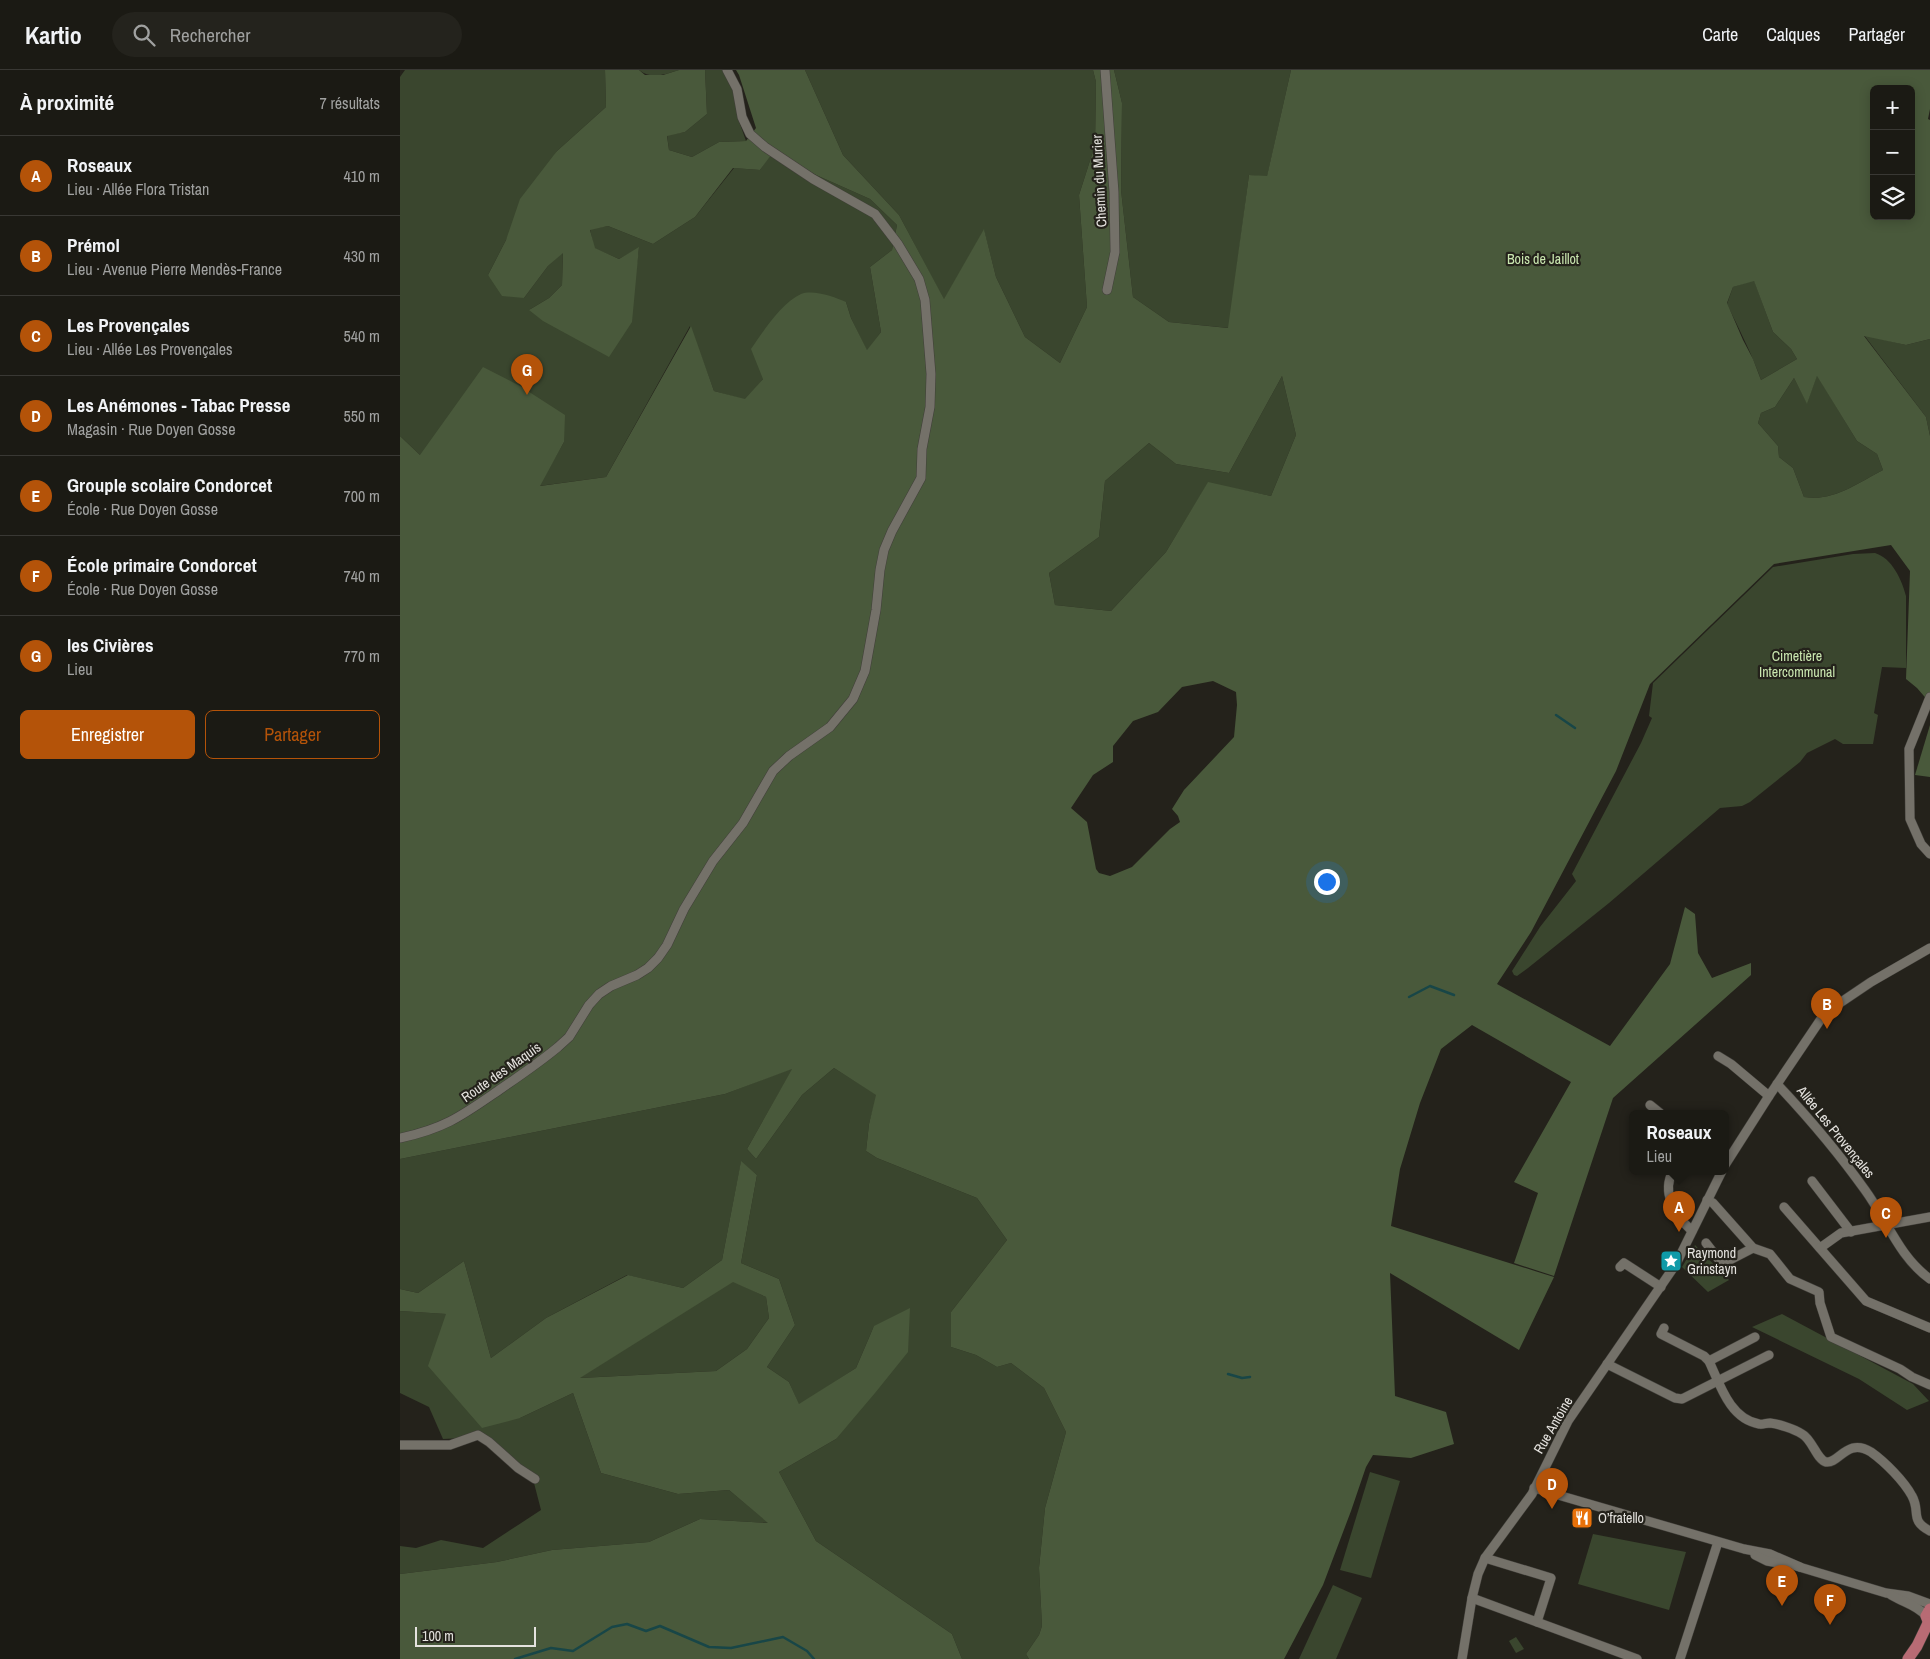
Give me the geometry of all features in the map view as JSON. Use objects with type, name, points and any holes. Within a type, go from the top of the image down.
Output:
[{"type":"main road","points":[[1908,1659],[1917,1646],[1929,1621]]},
{"type":"main road","points":[[1913,1659],[1929,1621]]},
{"type":"street","name":"Route des Maquis","points":[[400,1138],[425,1132],[461,1117],[530,1069],[569,1037],[596,997],[611,986],[642,972],[658,958],[667,945],[684,909],[713,861],[743,823],[773,771],[789,756],[830,726],[853,699],[865,671],[884,550],[892,531],[921,478],[922,449],[930,407],[931,374],[925,300],[919,279],[898,244],[875,214],[805,174],[765,147],[750,134],[742,117],[737,89],[727,70]]},
{"type":"street","name":"Chemin du Murier","points":[[1106,70],[1114,192],[1115,252],[1107,290]]},
{"type":"street","points":[[1930,697],[1909,749],[1910,819],[1921,844],[1930,854]]},
{"type":"street","points":[[1729,1159],[1825,1013],[1871,982],[1930,948]]},
{"type":"street","points":[[1718,1056],[1731,1064],[1769,1096]]},
{"type":"street","name":"Allée Les Provençales","points":[[1777,1084],[1814,1124],[1867,1192],[1910,1262],[1930,1279]]},
{"type":"street","points":[[1650,1105],[1656,1110]]},
{"type":"street","points":[[1671,1175],[1668,1181],[1668,1190],[1674,1208],[1682,1222],[1692,1231]]},
{"type":"street","name":"Rue Antoine","points":[[1462,1659],[1472,1598],[1478,1574],[1485,1558],[1532,1494],[1568,1421],[1661,1287],[1686,1244],[1720,1175]]},
{"type":"street","points":[[1812,1181],[1851,1232]]},
{"type":"street","points":[[1707,1200],[1713,1203],[1753,1248],[1770,1254],[1790,1279],[1819,1292],[1820,1304],[1831,1337],[1930,1385]]},
{"type":"street","points":[[1784,1207],[1866,1301],[1930,1328]]},
{"type":"street","points":[[1820,1248],[1842,1233],[1930,1217]]},
{"type":"street","points":[[1706,1243],[1720,1261],[1724,1263],[1753,1248]]},
{"type":"street","points":[[1620,1267],[1624,1263],[1661,1287]]},
{"type":"street","points":[[1664,1328],[1661,1334],[1704,1356],[1709,1361],[1734,1411],[1744,1419],[1760,1424],[1768,1423],[1801,1433],[1810,1439],[1821,1459],[1826,1462],[1830,1462],[1852,1448],[1860,1448],[1869,1451],[1888,1465],[1912,1495],[1916,1504],[1918,1522],[1930,1531]]},
{"type":"street","points":[[1709,1361],[1754,1338]]},
{"type":"street","points":[[1607,1364],[1675,1398],[1682,1399],[1769,1355]]},
{"type":"street","points":[[400,1445],[450,1445],[478,1435],[489,1442],[518,1468],[535,1479]]},
{"type":"street","points":[[1534,1488],[1744,1549],[1767,1561],[1800,1567],[1886,1593],[1908,1596],[1930,1604]]},
{"type":"street","points":[[1680,1659],[1718,1542]]},
{"type":"street","points":[[1485,1558],[1550,1578],[1537,1622]]},
{"type":"street","points":[[1886,1593],[1904,1603],[1920,1608],[1929,1621]]},
{"type":"street","points":[[1472,1598],[1637,1659]]},
{"type":"green space","points":[[405,70],[605,70],[606,107],[557,151],[488,275],[524,298],[548,266],[563,252],[562,285],[549,298],[529,310],[636,271],[639,248],[619,259],[594,248],[590,229],[608,226],[653,244],[695,217],[734,168],[760,170],[773,150],[816,175],[870,199],[897,225],[892,250],[870,267],[881,332],[867,351],[851,318],[846,302],[763,379],[746,400],[714,391],[690,326],[606,477],[539,486],[564,442],[420,455],[400,436],[400,77]]},
{"type":"green space","name":"Bois de Jaillot","points":[[605,70],[639,70],[645,75],[663,75],[679,70],[705,70],[707,114],[685,132],[667,136],[669,150],[692,157],[719,142],[746,141],[756,128],[736,70],[805,70],[843,155],[899,215],[944,299],[984,229],[996,277],[1025,337],[1060,363],[1087,307],[1079,195],[1095,145],[1096,82],[1093,70],[1114,70],[1122,103],[1121,190],[1133,297],[1169,322],[1228,328],[1249,175],[1267,176],[1291,70],[1930,70],[1930,109],[1928,119],[1930,120],[1930,339],[1906,345],[1864,336],[1926,417],[1930,436],[1930,703],[1906,679],[1910,571],[1891,545],[1774,564],[1650,684],[1616,771],[1531,932],[1497,984],[1610,1046],[1670,964],[1685,907],[1695,914],[1698,953],[1712,978],[1751,963],[1751,975],[1613,1098],[1554,1276],[1514,1263],[1538,1193],[1514,1182],[1571,1082],[1472,1025],[1441,1049],[1420,1103],[1400,1169],[1391,1226],[1554,1277],[1519,1350],[1390,1273],[1395,1396],[1446,1412],[1454,1444],[1411,1458],[1373,1455],[1366,1467],[1323,1585],[1284,1659],[1029,1659],[1026,1654],[1039,1635],[1042,1626],[1039,1568],[1045,1508],[1066,1432],[1044,1388],[1011,1363],[997,1367],[976,1355],[951,1347],[951,1312],[1007,1240],[977,1198],[877,1158],[866,1151],[869,1124],[876,1095],[834,1068],[802,1095],[756,1159],[747,1149],[792,1069],[725,1094],[400,1159],[400,436],[420,455],[483,367],[520,386],[565,415],[564,442],[540,486],[606,477],[691,326],[714,391],[745,399],[763,379],[751,349],[786,304],[801,294],[818,293],[846,302],[851,318],[867,350],[881,332],[870,267],[892,250],[897,225],[870,199],[816,175],[774,151],[760,170],[733,168],[695,217],[653,244],[608,226],[590,230],[595,248],[619,259],[639,247],[632,322],[609,357],[543,321],[529,310],[549,298],[562,285],[563,253],[548,266],[524,298],[502,296],[488,275],[506,240],[520,199],[557,151],[606,107]],"holes":[[[1754,281],[1773,332],[1791,349],[1797,359],[1761,380],[1727,303],[1733,287]],[[1282,376],[1296,435],[1271,496],[1208,482],[1166,552],[1111,611],[1055,605],[1049,573],[1099,537],[1105,481],[1149,443],[1176,464],[1229,473]],[[1817,376],[1857,441],[1877,454],[1883,470],[1855,486],[1835,494],[1815,498],[1804,497],[1793,468],[1779,457],[1778,446],[1758,423],[1761,413],[1775,407],[1794,378],[1807,404]],[[1213,681],[1236,692],[1237,705],[1234,737],[1184,790],[1172,809],[1180,822],[1170,829],[1132,867],[1110,876],[1099,873],[1096,869],[1087,822],[1071,808],[1093,775],[1113,762],[1113,746],[1133,721],[1158,712],[1182,687]]]},
{"type":"green space","points":[[639,70],[679,70],[664,74],[648,75]]},
{"type":"green space","points":[[705,70],[722,70],[732,86],[740,124],[746,141],[719,142],[692,157],[669,150],[667,135],[685,132],[707,114]]},
{"type":"green space","points":[[805,70],[1093,70],[1096,82],[1095,145],[1079,195],[1087,307],[1060,363],[1025,337],[996,277],[984,230],[944,300],[899,215],[843,155]]},
{"type":"green space","points":[[1114,70],[1291,70],[1267,177],[1249,175],[1229,328],[1169,322],[1133,297],[1121,190],[1122,103]]},
{"type":"green space","points":[[1754,280],[1773,332],[1791,349],[1797,359],[1761,380],[1727,304],[1733,287]]},
{"type":"green space","points":[[1864,335],[1906,345],[1930,339],[1930,436],[1926,417]]},
{"type":"green space","points":[[1817,375],[1857,441],[1877,454],[1883,470],[1855,486],[1825,497],[1815,498],[1804,497],[1793,468],[1779,457],[1778,446],[1758,423],[1761,413],[1775,407],[1794,378],[1807,403]]},
{"type":"green space","points":[[1282,376],[1296,435],[1271,496],[1208,483],[1166,552],[1111,611],[1055,605],[1049,573],[1099,537],[1105,481],[1149,443],[1176,464],[1229,473]]},
{"type":"green space","name":"Cimetière Intercommunal","points":[[1875,553],[1886,560],[1895,570],[1906,596],[1906,668],[1882,667],[1874,713],[1878,715],[1873,744],[1843,744],[1835,739],[1807,753],[1800,762],[1750,802],[1742,806],[1720,808],[1609,903],[1528,968],[1517,976],[1514,975],[1512,971],[1540,927],[1576,881],[1572,874],[1641,743],[1652,718],[1649,716],[1653,683],[1773,567],[1853,554]]},
{"type":"green space","points":[[1930,725],[1930,777],[1915,775]]},
{"type":"green space","points":[[793,1068],[747,1149],[756,1159],[802,1095],[834,1068],[877,1095],[869,1124],[866,1151],[877,1158],[977,1198],[1007,1240],[951,1312],[951,1347],[976,1355],[997,1367],[1011,1363],[1044,1388],[1066,1432],[1045,1508],[1039,1568],[1042,1626],[1039,1635],[1026,1654],[1029,1659],[962,1659],[952,1634],[816,1541],[779,1472],[836,1439],[874,1326],[856,1368],[799,1405],[789,1382],[767,1367],[795,1325],[779,1279],[741,1263],[757,1175],[741,1162],[722,1260],[683,1288],[627,1275],[546,1318],[491,1358],[464,1261],[418,1293],[400,1289],[400,1159],[725,1094]]},
{"type":"green space","points":[[741,1161],[757,1175],[741,1263],[779,1279],[795,1325],[767,1367],[789,1382],[799,1404],[856,1368],[874,1326],[910,1308],[908,1352],[836,1439],[779,1472],[816,1541],[952,1634],[962,1659],[400,1659],[400,1574],[497,1562],[552,1550],[649,1542],[700,1519],[768,1523],[729,1490],[678,1494],[601,1473],[573,1393],[520,1418],[482,1428],[428,1366],[446,1314],[400,1311],[400,1289],[418,1293],[464,1261],[491,1358],[546,1318],[628,1275],[683,1288],[722,1260]],"holes":[[[733,1282],[766,1297],[769,1318],[747,1349],[716,1371],[580,1378]]]},
{"type":"green space","points":[[1695,1245],[1729,1280],[1708,1292],[1682,1267]]},
{"type":"green space","points":[[733,1281],[766,1297],[769,1318],[747,1349],[716,1371],[579,1378]]},
{"type":"green space","points":[[400,1311],[447,1314],[520,1418],[573,1393],[601,1473],[678,1494],[729,1490],[769,1523],[700,1519],[649,1542],[552,1550],[497,1562],[400,1574],[400,1546],[416,1548],[441,1540],[483,1548],[541,1510],[534,1483],[473,1434],[463,1438],[443,1439],[429,1407],[400,1393]]},
{"type":"green space","points":[[1782,1314],[1913,1384],[1929,1401],[1907,1410],[1859,1379],[1752,1327]]},
{"type":"green space","points":[[1370,1472],[1400,1481],[1371,1578],[1340,1570]]},
{"type":"green space","points":[[1593,1534],[1686,1552],[1669,1610],[1578,1584]]},
{"type":"green space","points":[[1333,1585],[1362,1598],[1336,1659],[1299,1659]]},
{"type":"green space","points":[[1516,1637],[1524,1649],[1516,1653],[1509,1641]]},
{"type":"waterway","points":[[1556,715],[1575,728]]},
{"type":"waterway","points":[[1409,997],[1430,986],[1454,995]]},
{"type":"waterway","points":[[1228,1374],[1242,1378],[1250,1377]]},
{"type":"waterway","points":[[515,1659],[551,1648],[573,1651],[612,1627],[627,1624],[646,1631],[660,1626],[709,1647],[731,1648],[783,1637],[807,1651],[814,1659]]},
{"type":"place","name":"les Civières","points":[[527,395]]},
{"type":"place","name":"Prémol","points":[[1827,1029]]},
{"type":"place","name":"Roseaux","points":[[1679,1232]]},
{"type":"place","name":"Les Provençales","points":[[1886,1238]]},
{"type":"place","name":"Raymond Grinstayn","points":[[1671,1261]]},
{"type":"place","name":"Les Anémones - Tabac Presse","points":[[1552,1509]]},
{"type":"place","name":"O’fratello","points":[[1582,1518]]},
{"type":"place","name":"Grouple scolaire Condorcet","points":[[1782,1606]]},
{"type":"place","name":"École primaire Condorcet","points":[[1830,1625]]}]
